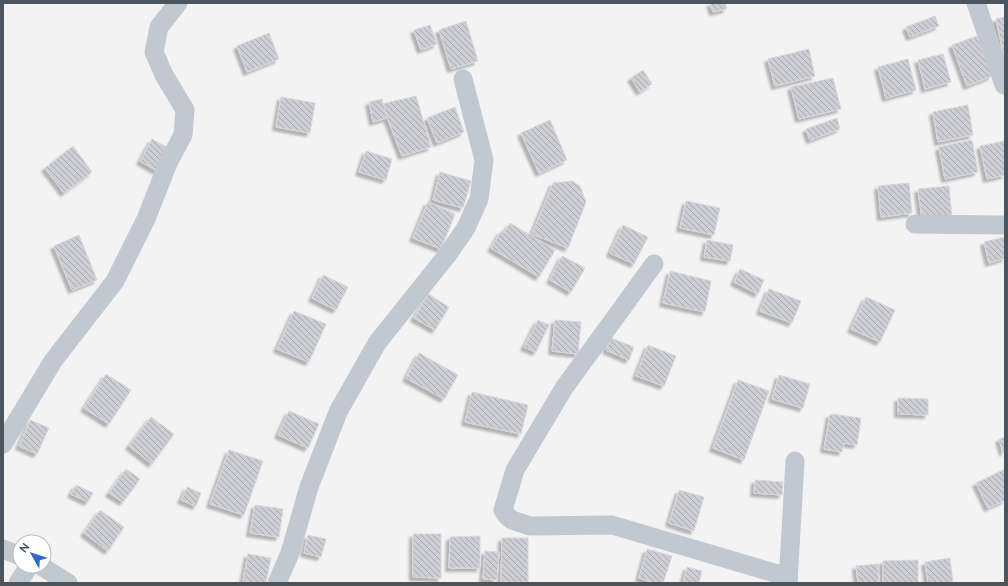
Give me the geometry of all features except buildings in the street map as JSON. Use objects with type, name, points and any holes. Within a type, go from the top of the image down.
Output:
[{"type":"street","points":[[3,444],[54,361],[115,281],[146,219],[168,164],[183,135],[185,110],[164,75],[154,52],[159,27],[178,3]]},
{"type":"street","points":[[976,3],[1004,85]]},
{"type":"street","points":[[277,583],[290,553],[309,486],[338,412],[377,343],[448,254],[466,228],[479,199],[484,160],[463,79]]},
{"type":"street","points":[[915,224],[1005,225]]},
{"type":"street","points":[[654,264],[564,388],[515,470],[503,510],[507,516],[512,520],[530,526],[612,525],[788,580],[795,461]]},
{"type":"street","points":[[52,573],[68,583]]},
{"type":"street","points":[[18,583],[24,574]]}]
